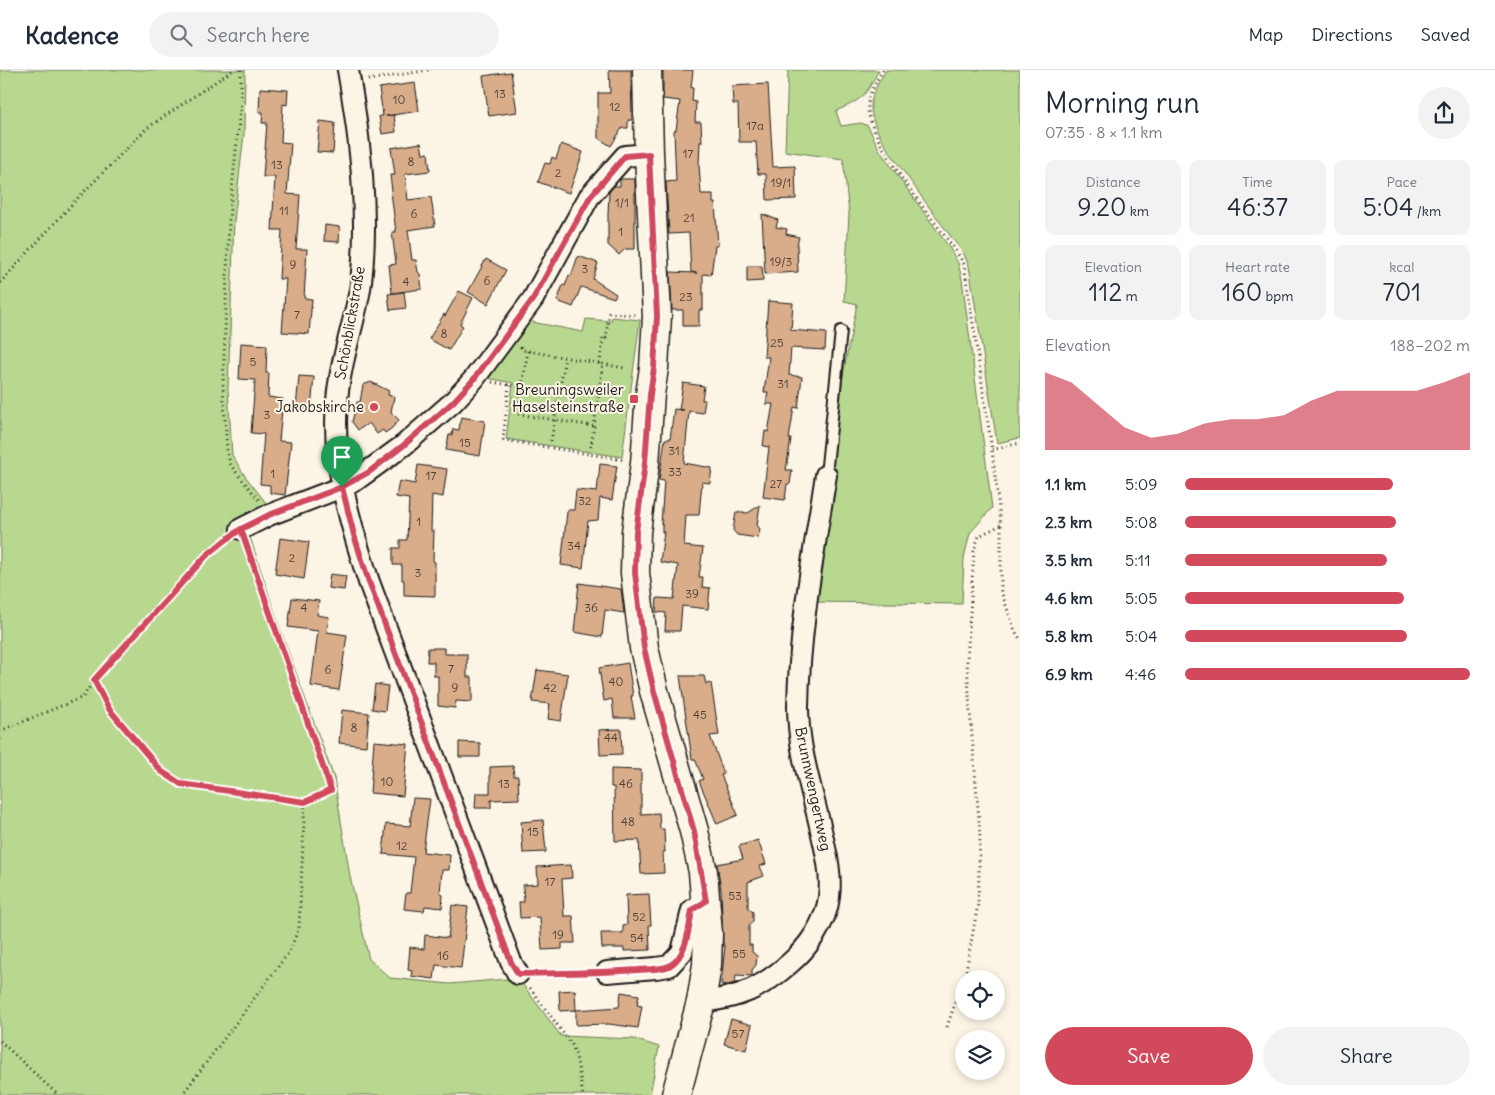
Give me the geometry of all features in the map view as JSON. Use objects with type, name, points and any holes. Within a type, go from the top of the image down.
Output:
[{"type":"street","points":[[647,70],[657,316],[645,463],[636,532],[635,573],[644,648],[654,691],[694,831],[706,901],[708,934],[701,1002],[676,1095]]},
{"type":"street","name":"Schönblickstraße","points":[[349,76],[359,139],[364,231],[361,282],[339,379],[336,419],[337,455],[342,487],[354,535],[369,582],[511,962],[518,974]]},
{"type":"street","points":[[241,529],[269,515],[342,487],[369,472],[404,445],[453,402],[474,379],[533,299],[590,197],[625,156],[649,154]]},
{"type":"street","name":"Brunnwengertweg","points":[[701,1002],[725,1000],[739,996],[776,976],[811,941],[823,918],[829,898],[830,876],[800,738],[798,709],[802,644],[826,475]]},
{"type":"street","points":[[607,972],[669,966],[682,952],[692,910],[706,901]]},
{"type":"lane","points":[[826,475],[840,331]]},
{"type":"path","points":[[0,283],[74,202],[147,128],[233,70]]},
{"type":"path","points":[[241,70],[241,101],[230,219],[223,386],[227,452],[231,466],[264,505],[269,515]]},
{"type":"path","points":[[349,76],[429,70]]},
{"type":"path","points":[[883,70],[870,94],[868,108],[872,126],[883,147],[964,264],[992,450],[1001,525],[1001,591],[1015,631],[1020,639]]},
{"type":"path","points":[[590,447],[603,337],[606,338],[609,313]]},
{"type":"path","points":[[515,324],[522,350],[625,368]]},
{"type":"path","points":[[528,351],[517,414],[593,426]]},
{"type":"path","points":[[551,441],[565,358]]},
{"type":"path","points":[[492,382],[521,387]]},
{"type":"path","points":[[509,386],[503,440],[603,456]]},
{"type":"path","points":[[992,450],[1020,443]]},
{"type":"path","points":[[947,1027],[966,971],[978,904],[980,833],[967,661],[974,550],[979,536],[1001,525]]},
{"type":"path","points":[[0,731],[83,696],[94,680],[206,556],[241,529],[331,790],[305,802],[181,784],[161,771],[109,709],[94,680]]},
{"type":"path","points":[[182,1095],[289,952],[300,928],[305,802]]},
{"type":"path","points":[[518,974],[607,972]]},
{"type":"path","points":[[518,974],[541,1001],[572,1044],[583,1095]]},
{"type":"path","points":[[0,1042],[58,1095]]},
{"type":"green space","points":[[0,70],[245,70],[244,134],[234,221],[228,389],[232,455],[245,476],[267,504],[274,518],[249,534],[279,626],[334,778],[350,876],[369,959],[390,978],[450,984],[518,978],[561,1036],[634,1039],[659,1047],[650,1095],[0,1095]]},
{"type":"green space","points":[[788,70],[879,70],[863,96],[836,111],[841,126],[861,123],[868,126],[880,151],[949,247],[958,263],[962,279],[992,508],[970,533],[964,558],[962,604],[812,602],[825,521],[843,375],[857,304],[844,301],[849,214],[843,159],[785,151]]},
{"type":"green space","points":[[886,70],[1020,70],[1020,438],[997,443],[969,266],[964,254],[929,208],[892,155],[876,128],[871,104],[876,88]]},
{"type":"green space","points":[[612,317],[640,320],[622,457],[506,439],[513,383],[487,378],[527,321],[583,332],[586,319],[611,321]]},
{"type":"building","points":[[609,70],[631,70],[632,120],[628,120],[628,128],[622,128],[611,146],[598,138],[598,93],[610,93]]},
{"type":"building","points":[[663,70],[693,70],[691,88],[693,88],[692,101],[696,102],[695,122],[701,122],[702,142],[700,142],[699,165],[701,194],[713,194],[713,203],[715,203],[718,246],[715,246],[711,275],[703,274],[703,310],[699,310],[699,326],[683,326],[683,310],[672,310],[670,272],[697,273],[691,272],[689,233],[669,234],[666,182],[676,181],[674,131],[676,130],[680,101],[663,99]]},
{"type":"building","points":[[511,72],[517,112],[489,116],[483,76]]},
{"type":"building","points":[[415,83],[419,111],[386,116],[394,115],[396,132],[382,134],[379,116],[383,116],[379,88]]},
{"type":"building","points":[[768,84],[773,167],[795,166],[796,199],[767,200],[766,174],[758,174],[756,142],[739,142],[738,104],[733,104],[732,86]]},
{"type":"building","points":[[260,88],[288,90],[287,105],[283,104],[281,142],[291,143],[287,194],[300,195],[296,249],[307,249],[304,298],[312,299],[309,334],[282,332],[286,279],[279,279],[282,230],[272,230],[275,177],[263,177],[267,123],[262,123],[263,112],[259,112]]},
{"type":"building","points":[[320,121],[335,123],[333,153],[317,152]]},
{"type":"building","points":[[421,143],[423,154],[428,153],[430,171],[405,174],[408,200],[431,197],[435,226],[408,230],[412,260],[416,260],[422,289],[392,293],[389,265],[396,264],[392,232],[396,232],[391,192],[390,175],[395,175],[391,148]]},
{"type":"building","points":[[561,144],[583,152],[569,193],[538,182],[545,163],[550,164],[552,157],[556,159]]},
{"type":"building","points":[[620,179],[635,179],[635,249],[625,249],[619,255],[608,245],[608,215],[609,192],[614,186],[620,186]]},
{"type":"building","points":[[762,214],[778,220],[776,227],[787,229],[786,234],[799,237],[797,245],[798,272],[765,274]]},
{"type":"building","points":[[325,225],[340,227],[339,242],[324,241]]},
{"type":"building","points":[[578,256],[598,263],[593,279],[616,294],[614,298],[581,287],[573,307],[557,301],[563,285],[565,286],[569,275],[571,276]]},
{"type":"building","points":[[486,259],[506,270],[488,304],[468,292]]},
{"type":"building","points":[[747,266],[762,266],[763,281],[747,282]]},
{"type":"building","points":[[459,291],[473,298],[460,324],[463,326],[449,350],[429,339]]},
{"type":"building","points":[[404,292],[406,308],[390,310],[388,294]]},
{"type":"building","points":[[768,301],[793,303],[791,330],[826,333],[825,350],[791,348],[789,375],[802,377],[798,408],[794,407],[789,439],[791,439],[786,470],[792,470],[790,484],[787,484],[785,500],[763,497],[769,447],[763,446],[765,431],[768,432],[773,404],[766,404],[768,392],[764,392],[769,357],[764,357]]},
{"type":"building","points":[[241,343],[267,345],[266,373],[269,373],[268,397],[283,399],[279,441],[291,442],[285,495],[270,493],[270,485],[260,484],[264,434],[251,433],[255,380],[239,379]]},
{"type":"building","points":[[299,376],[314,377],[311,409],[296,408]]},
{"type":"building","name":"Jakobskirche","points":[[371,382],[389,391],[388,395],[394,397],[391,412],[399,420],[385,433],[383,430],[377,434],[369,423],[358,430],[352,422],[357,402],[360,402],[363,385]]},
{"type":"building","points":[[683,383],[704,386],[702,400],[705,400],[703,413],[689,411],[684,463],[712,468],[710,483],[702,482],[699,515],[686,515],[684,546],[703,548],[699,577],[703,577],[702,587],[710,588],[708,609],[682,606],[680,631],[665,631],[666,613],[656,612],[657,598],[674,599],[678,565],[660,562],[664,532],[662,532],[661,524],[664,481],[659,480],[665,439],[670,439],[674,409],[679,410]]},
{"type":"building","points":[[461,417],[485,421],[480,456],[446,450],[449,435],[452,435],[453,429],[459,430]]},
{"type":"building","points":[[600,464],[617,466],[612,500],[600,498],[598,520],[588,521],[583,568],[561,565],[567,512],[568,510],[574,510],[576,490],[597,492]]},
{"type":"building","points":[[418,465],[447,469],[443,497],[432,495],[431,531],[434,531],[435,596],[404,595],[402,565],[393,565],[393,548],[400,548],[400,540],[407,540],[409,499],[396,497],[399,481],[415,484]]},
{"type":"building","points":[[760,505],[757,525],[760,529],[758,538],[737,535],[733,530],[736,512],[748,513]]},
{"type":"building","points":[[280,538],[309,542],[304,579],[275,574]]},
{"type":"building","points":[[330,574],[346,576],[344,590],[328,588]]},
{"type":"building","points":[[579,583],[621,589],[624,613],[605,610],[602,637],[574,632]]},
{"type":"building","points":[[292,598],[319,601],[317,615],[329,617],[327,632],[347,635],[339,690],[311,686],[318,631],[288,627]]},
{"type":"building","points":[[428,648],[444,648],[444,654],[467,654],[467,677],[472,677],[472,702],[456,701],[455,708],[438,706],[438,676],[434,676],[434,662],[427,662]]},
{"type":"building","points":[[628,663],[635,718],[614,718],[612,699],[604,701],[599,668]]},
{"type":"building","points":[[537,670],[568,674],[561,721],[548,719],[550,704],[532,702]]},
{"type":"building","points":[[680,676],[704,676],[706,684],[711,683],[719,735],[710,736],[724,774],[721,775],[738,815],[717,824],[699,781],[703,779],[695,759],[692,759]]},
{"type":"building","points":[[375,684],[388,686],[385,711],[372,709]]},
{"type":"building","points":[[342,710],[369,713],[366,746],[339,743]]},
{"type":"building","points":[[621,729],[622,754],[600,755],[599,730]]},
{"type":"building","points":[[374,741],[408,744],[403,796],[370,793]]},
{"type":"building","points":[[459,742],[480,743],[480,757],[459,757]]},
{"type":"building","points":[[513,766],[514,776],[518,776],[519,799],[491,800],[491,808],[475,808],[476,793],[490,793],[490,767]]},
{"type":"building","points":[[611,769],[641,770],[641,814],[659,813],[660,829],[664,829],[664,873],[641,874],[639,840],[615,841],[614,787],[611,787]]},
{"type":"building","points":[[413,798],[430,799],[423,852],[450,855],[449,870],[442,870],[440,893],[443,895],[442,908],[425,906],[424,911],[404,909],[406,893],[410,893],[414,857],[383,854],[386,824],[410,826]]},
{"type":"building","points":[[543,820],[546,852],[523,853],[521,822]]},
{"type":"building","points":[[758,840],[766,864],[760,866],[764,876],[748,882],[748,908],[753,912],[753,921],[749,926],[749,945],[752,945],[752,952],[757,956],[756,965],[752,970],[752,976],[736,975],[735,983],[721,984],[725,946],[723,946],[721,890],[717,864],[743,859],[739,846]]},
{"type":"building","points":[[571,865],[572,878],[562,879],[564,916],[573,916],[575,943],[562,943],[562,949],[542,950],[540,917],[520,918],[519,902],[524,902],[523,885],[538,884],[537,867]]},
{"type":"building","points":[[649,894],[650,950],[624,951],[624,948],[602,948],[601,933],[623,933],[623,926],[627,925],[626,895]]},
{"type":"building","points":[[452,905],[468,907],[461,968],[436,965],[434,979],[411,976],[412,971],[408,970],[410,947],[424,949],[425,935],[448,938]]},
{"type":"building","points":[[575,990],[576,1010],[560,1011],[559,991]]},
{"type":"building","points":[[621,992],[639,995],[637,1005],[642,1006],[638,1028],[609,1024],[576,1025],[576,1010],[619,1007]]},
{"type":"building","points":[[731,1019],[752,1025],[746,1050],[724,1044]]},
{"type":"place","name":"Breuningsweiler Haselsteinstraße","points":[[634,399]]},
{"type":"place","name":"Jakobskirche","points":[[374,407]]},
{"type":"route","points":[[342,487],[269,515],[241,529],[331,790],[305,802],[181,784],[161,771],[109,709],[94,680],[206,556],[241,529],[269,515],[306,501],[342,487],[354,535],[369,582],[511,962],[518,974],[607,972],[669,966],[682,952],[692,910],[706,901],[703,872],[694,831],[654,691],[644,648],[635,573],[636,532],[645,463],[657,316],[649,154],[625,156],[590,197],[533,299],[474,379],[453,402],[404,445],[369,472],[342,487]]}]
